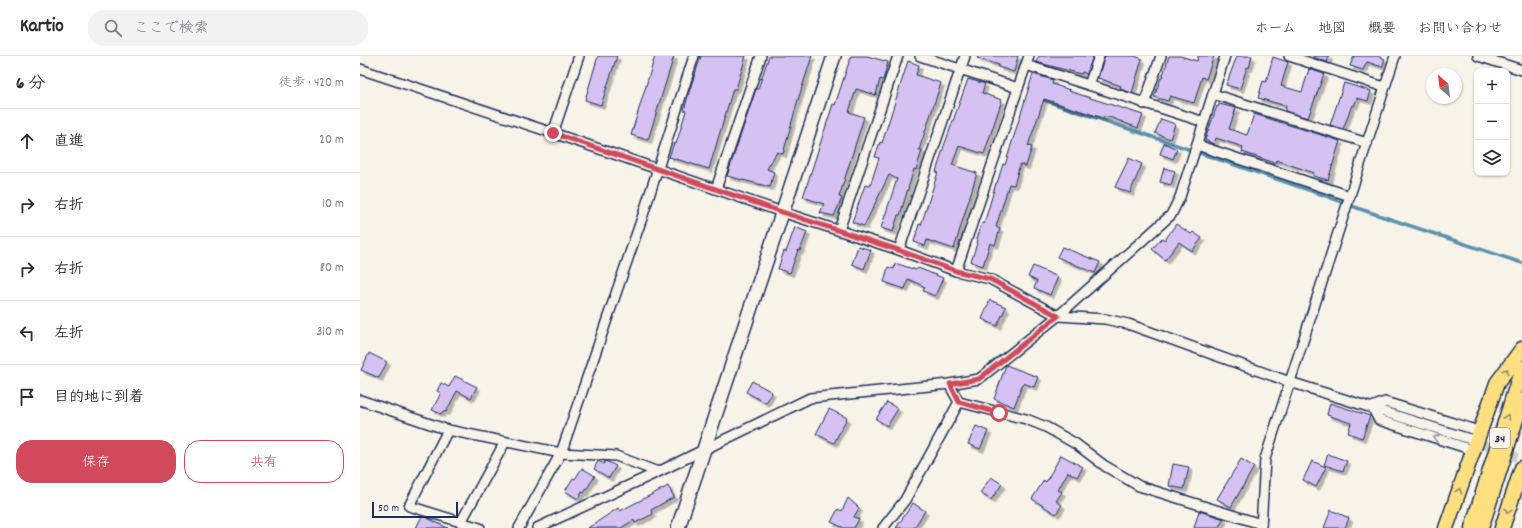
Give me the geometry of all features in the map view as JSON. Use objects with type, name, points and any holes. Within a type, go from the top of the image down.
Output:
[{"type":"main road","points":[[1446,528],[1474,440],[1497,382],[1522,349]]},
{"type":"main road","name":"34","points":[[1472,528],[1522,368]]},
{"type":"main road","name":"34","points":[[1481,528],[1522,401]]},
{"type":"main road","points":[[1502,528],[1522,468]]},
{"type":"street","points":[[553,133],[579,56]]},
{"type":"street","points":[[519,528],[561,453],[643,215],[694,56]]},
{"type":"street","points":[[716,189],[761,56]]},
{"type":"street","points":[[678,528],[834,56]]},
{"type":"street","points":[[839,230],[898,56]]},
{"type":"street","points":[[920,56],[1018,88]]},
{"type":"street","points":[[898,250],[965,56]]},
{"type":"street","points":[[1089,85],[1099,56]]},
{"type":"street","points":[[1144,104],[1161,56]]},
{"type":"street","points":[[537,528],[658,472],[810,398],[950,384],[979,379],[1058,316],[1171,215],[1180,197],[1226,56]]},
{"type":"street","points":[[1289,56],[1384,88]]},
{"type":"street","points":[[950,384],[959,402],[1026,419],[1046,427],[1076,444],[1106,466],[1140,486],[1261,526],[1265,459],[1395,56]]},
{"type":"street","points":[[1478,56],[1522,70]]},
{"type":"street","points":[[956,271],[1027,60],[1089,85],[1144,104],[1204,122]]},
{"type":"street","points":[[1511,66],[1522,64]]},
{"type":"street","points":[[360,69],[657,168],[956,271],[990,279],[1058,316],[1105,319],[1128,324],[1290,382],[1372,407],[1385,402],[1474,440]]},
{"type":"street","points":[[1213,94],[1366,143]]},
{"type":"street","points":[[1197,145],[1350,196]]},
{"type":"street","points":[[360,400],[448,430],[561,453],[616,456],[658,472]]},
{"type":"street","points":[[883,528],[887,525],[905,500],[959,402]]},
{"type":"street","points":[[1372,407],[1379,420],[1474,440]]},
{"type":"street","points":[[448,430],[409,506],[480,528]]},
{"type":"street","points":[[462,522],[505,442]]},
{"type":"building","points":[[598,56],[617,56],[601,105],[585,100]]},
{"type":"building","points":[[655,56],[674,56],[648,140],[631,135]]},
{"type":"building","points":[[701,56],[746,56],[736,89],[733,89],[709,169],[669,157],[674,143],[676,144],[686,111],[684,110]]},
{"type":"building","points":[[769,56],[812,56],[783,154],[777,152],[767,169],[774,172],[770,187],[727,176],[756,89],[758,89]]},
{"type":"building","points":[[851,56],[867,56],[888,62],[883,80],[880,79],[876,95],[856,89],[849,112],[864,117],[839,197],[842,198],[834,216],[820,213],[824,204],[803,197],[833,104],[835,105]]},
{"type":"building","points":[[978,56],[1018,56],[1014,72],[998,67],[999,65],[977,58]]},
{"type":"building","points":[[1039,56],[1093,56],[1087,74],[1082,72],[1081,74],[1036,62]]},
{"type":"building","points":[[1105,56],[1135,56],[1142,59],[1132,93],[1120,89],[1121,86],[1098,78]]},
{"type":"building","points":[[1169,56],[1180,56],[1197,61],[1198,56],[1214,56],[1206,79],[1202,77],[1194,103],[1170,96],[1168,101],[1154,97]]},
{"type":"building","points":[[1237,56],[1252,56],[1249,68],[1247,67],[1240,89],[1226,85]]},
{"type":"building","points":[[1313,56],[1329,56],[1327,62]]},
{"type":"building","points":[[1354,56],[1377,56],[1385,59],[1382,67],[1367,62],[1363,70],[1350,66]]},
{"type":"building","points":[[1273,57],[1288,62],[1281,86],[1302,92],[1309,69],[1324,74],[1308,118],[1285,111],[1286,106],[1258,98],[1263,81],[1266,82]]},
{"type":"building","points":[[908,61],[919,65],[916,75],[941,83],[919,150],[922,150],[916,170],[914,169],[900,215],[898,215],[893,232],[881,228],[897,179],[889,175],[864,226],[852,222],[865,185],[870,186],[879,158],[875,157],[880,142],[882,143]]},
{"type":"building","points":[[1033,74],[1053,80],[1052,84],[1070,90],[1069,91],[1143,115],[1138,128],[1112,118],[1104,116],[1103,118],[1044,99],[1028,146],[1032,147],[1026,166],[1020,164],[1014,185],[1009,184],[996,227],[1000,229],[995,245],[990,243],[983,266],[971,262],[982,223],[984,224],[996,183],[1003,164],[1005,165]]},
{"type":"building","points":[[968,79],[985,84],[982,93],[1002,100],[984,154],[959,146],[952,165],[977,173],[954,249],[927,240],[925,246],[914,242],[938,172],[936,172],[944,146]]},
{"type":"building","points":[[1344,83],[1371,91],[1368,101],[1357,98],[1354,106],[1352,105],[1343,129],[1330,125]]},
{"type":"building","points":[[1219,104],[1236,108],[1229,129],[1247,135],[1254,114],[1340,141],[1328,180],[1313,176],[1314,173],[1276,160],[1275,163],[1242,152],[1243,147],[1216,138],[1214,144],[1205,140]]},
{"type":"building","points":[[1161,119],[1175,124],[1170,139],[1155,133]]},
{"type":"building","points":[[1164,143],[1177,149],[1173,159],[1160,154]]},
{"type":"building","points":[[1129,158],[1142,164],[1130,193],[1115,187]]},
{"type":"building","points":[[1164,168],[1175,171],[1171,185],[1160,182]]},
{"type":"building","points":[[1176,224],[1191,234],[1193,232],[1202,238],[1192,251],[1179,242],[1165,260],[1152,249],[1162,238],[1165,240]]},
{"type":"building","points":[[795,227],[807,232],[800,251],[798,250],[790,273],[778,269]]},
{"type":"building","points":[[858,246],[871,250],[864,269],[852,264]]},
{"type":"building","points":[[1062,247],[1100,262],[1095,273],[1057,257]]},
{"type":"building","points":[[895,263],[916,270],[918,268],[943,278],[935,296],[923,291],[925,287],[908,279],[905,289],[884,282],[888,267],[894,269]]},
{"type":"building","points":[[1033,266],[1058,277],[1050,295],[1034,288],[1037,281],[1028,277]]},
{"type":"building","points":[[990,300],[1006,307],[997,326],[982,319]]},
{"type":"building","points":[[369,353],[387,362],[379,378],[361,370]]},
{"type":"building","points":[[1006,365],[1038,377],[1034,387],[1023,383],[1014,407],[994,399]]},
{"type":"building","points":[[455,376],[477,387],[471,398],[457,391],[446,412],[443,411],[441,414],[432,410],[441,393],[437,391],[441,383],[449,387]]},
{"type":"building","points":[[752,381],[772,392],[766,403],[746,392]]},
{"type":"building","points":[[887,402],[898,409],[887,426],[876,419]]},
{"type":"building","points":[[1330,403],[1370,416],[1362,438],[1348,433],[1351,423],[1327,415]]},
{"type":"building","points":[[829,409],[847,418],[834,443],[816,434]]},
{"type":"building","points":[[976,426],[988,431],[980,449],[968,444]]},
{"type":"building","points":[[1328,454],[1347,461],[1343,471],[1324,465]]},
{"type":"building","points":[[1061,455],[1083,467],[1077,477],[1068,472],[1058,490],[1062,492],[1056,501],[1062,505],[1056,514],[1032,499],[1044,480],[1046,482]]},
{"type":"building","points":[[1241,459],[1254,467],[1231,507],[1217,499]]},
{"type":"building","points":[[598,461],[604,464],[605,461],[616,466],[609,478],[594,469]]},
{"type":"building","points":[[1312,461],[1326,467],[1316,487],[1303,480]]},
{"type":"building","points":[[1173,464],[1189,467],[1184,489],[1169,486]]},
{"type":"building","points":[[582,468],[595,476],[584,493],[582,492],[578,499],[565,491],[573,478],[575,479]]},
{"type":"building","points":[[991,477],[1002,484],[991,500],[980,493]]},
{"type":"building","points":[[668,486],[674,497],[651,510],[653,514],[635,523],[634,520],[621,528],[588,528],[618,508],[620,511]]},
{"type":"building","points":[[848,498],[859,508],[854,517],[859,519],[854,528],[844,528],[831,522],[838,509],[842,511]]},
{"type":"building","points":[[913,503],[925,511],[914,528],[896,528]]},
{"type":"building","points":[[1331,510],[1349,518],[1345,528],[1324,528]]},
{"type":"building","points":[[1199,511],[1224,519],[1218,528],[1194,528]]},
{"type":"building","points":[[422,516],[425,517],[448,528],[416,528]]},
{"type":"waterway","points":[[1041,99],[1522,263]]},
{"type":"tunnel","points":[[1471,440],[1522,459]]},
{"type":"route","points":[[553,133],[956,271],[990,279],[1058,316],[990,372],[979,379],[950,384],[959,402],[999,413]]}]
